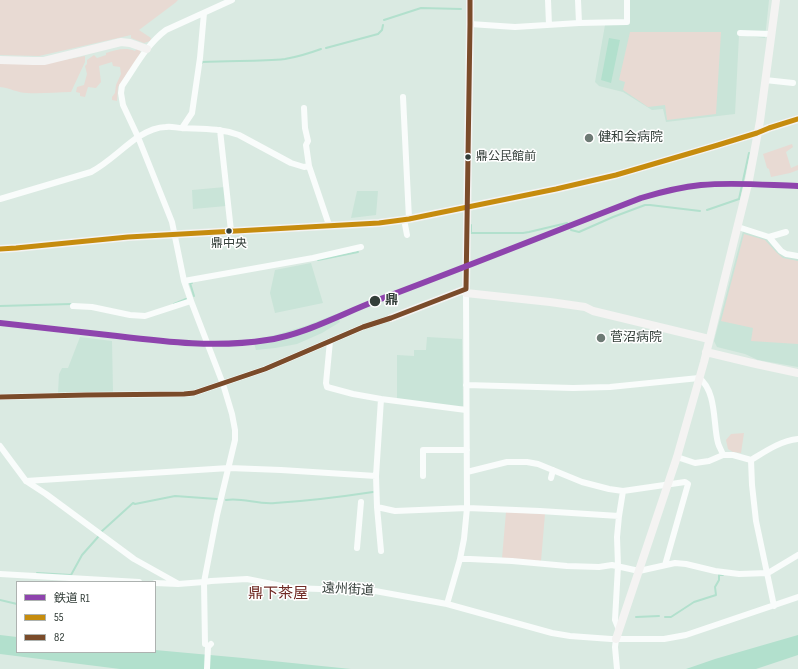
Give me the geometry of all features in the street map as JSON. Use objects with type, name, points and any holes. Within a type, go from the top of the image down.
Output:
[{"type":"street","points":[[207,669],[208,645],[204,582],[217,515],[229,468],[235,430],[223,384],[190,301],[184,281],[172,222],[138,137],[123,105],[121,93],[122,86],[147,49],[158,36],[166,30],[232,0]]},
{"type":"street","points":[[447,604],[460,559],[464,539],[467,508],[466,291],[470,0]]},
{"type":"street","points":[[548,0],[549,25]]},
{"type":"street","points":[[578,0],[579,23]]},
{"type":"street","points":[[470,24],[515,26],[627,22],[627,0]]},
{"type":"street","points":[[617,669],[615,647],[616,639],[677,457],[738,227],[749,180],[760,120],[776,0]]},
{"type":"street","points":[[182,128],[192,113],[200,58],[204,13]]},
{"type":"street","points":[[740,33],[771,34]]},
{"type":"street","points":[[0,60],[44,61],[121,42],[130,43],[147,49]]},
{"type":"street","points":[[765,80],[793,83]]},
{"type":"street","points":[[403,97],[407,219],[406,235]]},
{"type":"street","points":[[304,108],[309,166],[329,225]]},
{"type":"street","points":[[0,249],[128,237],[379,223],[407,219],[556,189],[616,175],[757,133],[798,119]]},
{"type":"street","points":[[0,199],[91,172],[100,168],[138,137],[149,131],[166,126],[232,132],[291,163],[304,167],[309,166]]},
{"type":"street","points":[[220,130],[231,231]]},
{"type":"street","points":[[738,227],[769,237],[781,251],[786,254],[798,256]]},
{"type":"street","points":[[769,237],[786,232]]},
{"type":"street","points":[[184,281],[313,258],[361,247]]},
{"type":"street","points":[[0,397],[194,393],[277,364],[362,327],[466,291],[585,307],[593,311],[709,339]]},
{"type":"street","points":[[73,306],[145,316],[190,301]]},
{"type":"street","points":[[330,341],[326,383],[328,388],[381,399],[466,410]]},
{"type":"street","points":[[706,352],[798,373]]},
{"type":"street","points":[[466,385],[520,387],[603,387],[699,378],[703,381],[709,392],[714,410],[718,443],[723,455]]},
{"type":"street","points":[[381,399],[376,476],[381,550]]},
{"type":"street","points":[[677,457],[695,463],[709,461],[723,455],[733,455],[751,460],[777,445],[798,439]]},
{"type":"street","points":[[0,446],[26,481],[134,559],[178,584]]},
{"type":"street","points":[[423,476],[423,450],[466,450]]},
{"type":"street","points":[[751,460],[756,521],[774,606]]},
{"type":"street","points":[[467,472],[507,462],[528,462],[538,464],[582,482],[623,491],[686,482],[688,484],[665,565]]},
{"type":"street","points":[[26,481],[229,468],[376,476]]},
{"type":"street","points":[[551,478],[553,470]]},
{"type":"street","points":[[619,630],[615,620],[618,566],[617,537],[623,491]]},
{"type":"street","points":[[357,548],[361,502]]},
{"type":"street","points":[[377,507],[395,511],[467,508],[619,516]]},
{"type":"street","points":[[460,559],[512,561],[567,566],[599,567],[612,565],[639,571],[675,563],[739,574],[768,574],[798,555]]},
{"type":"street","points":[[0,574],[122,581]]},
{"type":"street","name":"遠州街道","points":[[156,583],[178,584],[247,579],[292,588],[375,591],[447,604],[552,633],[570,636],[616,639],[664,639],[686,635],[798,597]]},
{"type":"shaded area","points":[[0,0],[178,0],[139,30],[151,38],[150,41],[144,43],[131,38],[131,35],[39,56],[0,55]]},
{"type":"shaded area","points":[[629,0],[769,0],[765,38],[739,35],[735,114],[666,122],[663,109],[652,110],[623,92],[599,86],[595,82],[605,25],[629,23]]},
{"type":"shaded area","points":[[630,32],[721,32],[716,114],[667,120],[665,105],[648,107],[623,90],[625,82],[619,80]]},
{"type":"shaded area","points":[[609,38],[620,40],[611,83],[601,80]]},
{"type":"shaded area","points":[[137,48],[140,50],[141,54],[118,87],[117,101],[112,100],[112,97],[115,93],[116,85],[121,74],[120,67],[113,66],[112,62],[99,66],[101,82],[96,88],[88,87],[85,97],[80,96],[80,93],[76,92],[77,87],[84,85],[87,74],[85,66],[87,64],[87,60],[94,55],[97,58],[113,51],[124,49],[135,51]]},
{"type":"shaded area","points":[[85,56],[85,62],[71,92],[24,93],[0,87],[0,64],[58,61]]},
{"type":"shaded area","points":[[792,144],[793,147],[786,152],[791,168],[798,165],[798,170],[771,177],[763,154]]},
{"type":"shaded area","points":[[225,187],[226,206],[193,209],[192,190]]},
{"type":"shaded area","points":[[357,191],[378,191],[376,215],[351,218]]},
{"type":"shaded area","points":[[743,231],[766,238],[780,252],[798,258],[798,367],[758,360],[745,354],[717,347],[714,341]]},
{"type":"shaded area","points":[[744,234],[765,240],[783,258],[798,261],[798,344],[751,341],[753,328],[721,321]]},
{"type":"shaded area","points":[[311,263],[323,303],[275,313],[270,293],[275,270]]},
{"type":"shaded area","points":[[336,314],[340,322],[322,333],[297,344],[256,350],[253,340],[308,325]]},
{"type":"shaded area","points":[[80,337],[112,341],[113,392],[58,393],[59,374],[62,368],[68,368]]},
{"type":"shaded area","points":[[427,337],[462,339],[463,406],[460,407],[397,399],[397,355],[414,356],[414,350],[426,350]]},
{"type":"shaded area","points":[[744,433],[741,453],[733,452],[728,449],[726,440],[731,434]]},
{"type":"shaded area","points":[[506,512],[545,514],[541,561],[502,558]]},
{"type":"shaded area","points":[[0,635],[16,637],[16,653],[156,653],[156,650],[351,669],[120,669],[0,654]]},
{"type":"shaded area","points":[[798,635],[798,655],[756,669],[686,669],[715,659]]},
{"type":"waterway","points":[[384,20],[421,8],[461,9]]},
{"type":"waterway","points":[[326,48],[378,34],[382,30],[383,25]]},
{"type":"waterway","points":[[202,63],[212,61],[285,59],[321,49]]},
{"type":"waterway","points":[[707,210],[739,199],[749,153]]},
{"type":"waterway","points":[[571,230],[579,232],[645,205],[700,211]]},
{"type":"waterway","points":[[471,225],[471,233],[523,233],[567,223]]},
{"type":"waterway","points":[[318,260],[358,252]]},
{"type":"waterway","points":[[192,283],[190,283],[194,296]]},
{"type":"waterway","points":[[174,304],[186,299]]},
{"type":"waterway","points":[[0,306],[71,304]]},
{"type":"waterway","points":[[226,500],[238,499],[262,503],[275,503],[324,499],[373,492]]},
{"type":"waterway","points":[[101,532],[133,503],[135,504],[175,496],[217,499]]},
{"type":"waterway","points":[[37,573],[71,575],[82,555],[98,537]]},
{"type":"waterway","points":[[665,617],[671,617],[694,602],[716,595],[715,587],[719,580],[719,575],[723,575]]},
{"type":"waterway","points":[[0,600],[16,604]]},
{"type":"waterway","points":[[636,617],[659,616]]},
{"type":"rail line","name":"R1","points":[[0,323],[192,343],[230,344],[267,340],[309,329],[378,300],[641,198],[686,187],[713,184],[798,186]]},
{"type":"transit line","name":"82","points":[[0,397],[194,393],[265,369],[363,327],[391,318],[466,289],[470,0]]},
{"type":"transit line","name":"55","points":[[0,249],[128,237],[379,223],[409,219],[556,189],[616,175],[718,145],[798,119]]},
{"type":"place","name":"健和会病院","points":[[589,138]]},
{"type":"place","name":"鼎公民館前","points":[[468,157]]},
{"type":"place","name":"鼎中央","points":[[229,231]]},
{"type":"place","name":"鼎","points":[[375,301]]},
{"type":"place","name":"菅沼病院","points":[[601,338]]},
{"type":"district","name":"鼎下茶屋","points":[[278,594]]}]
